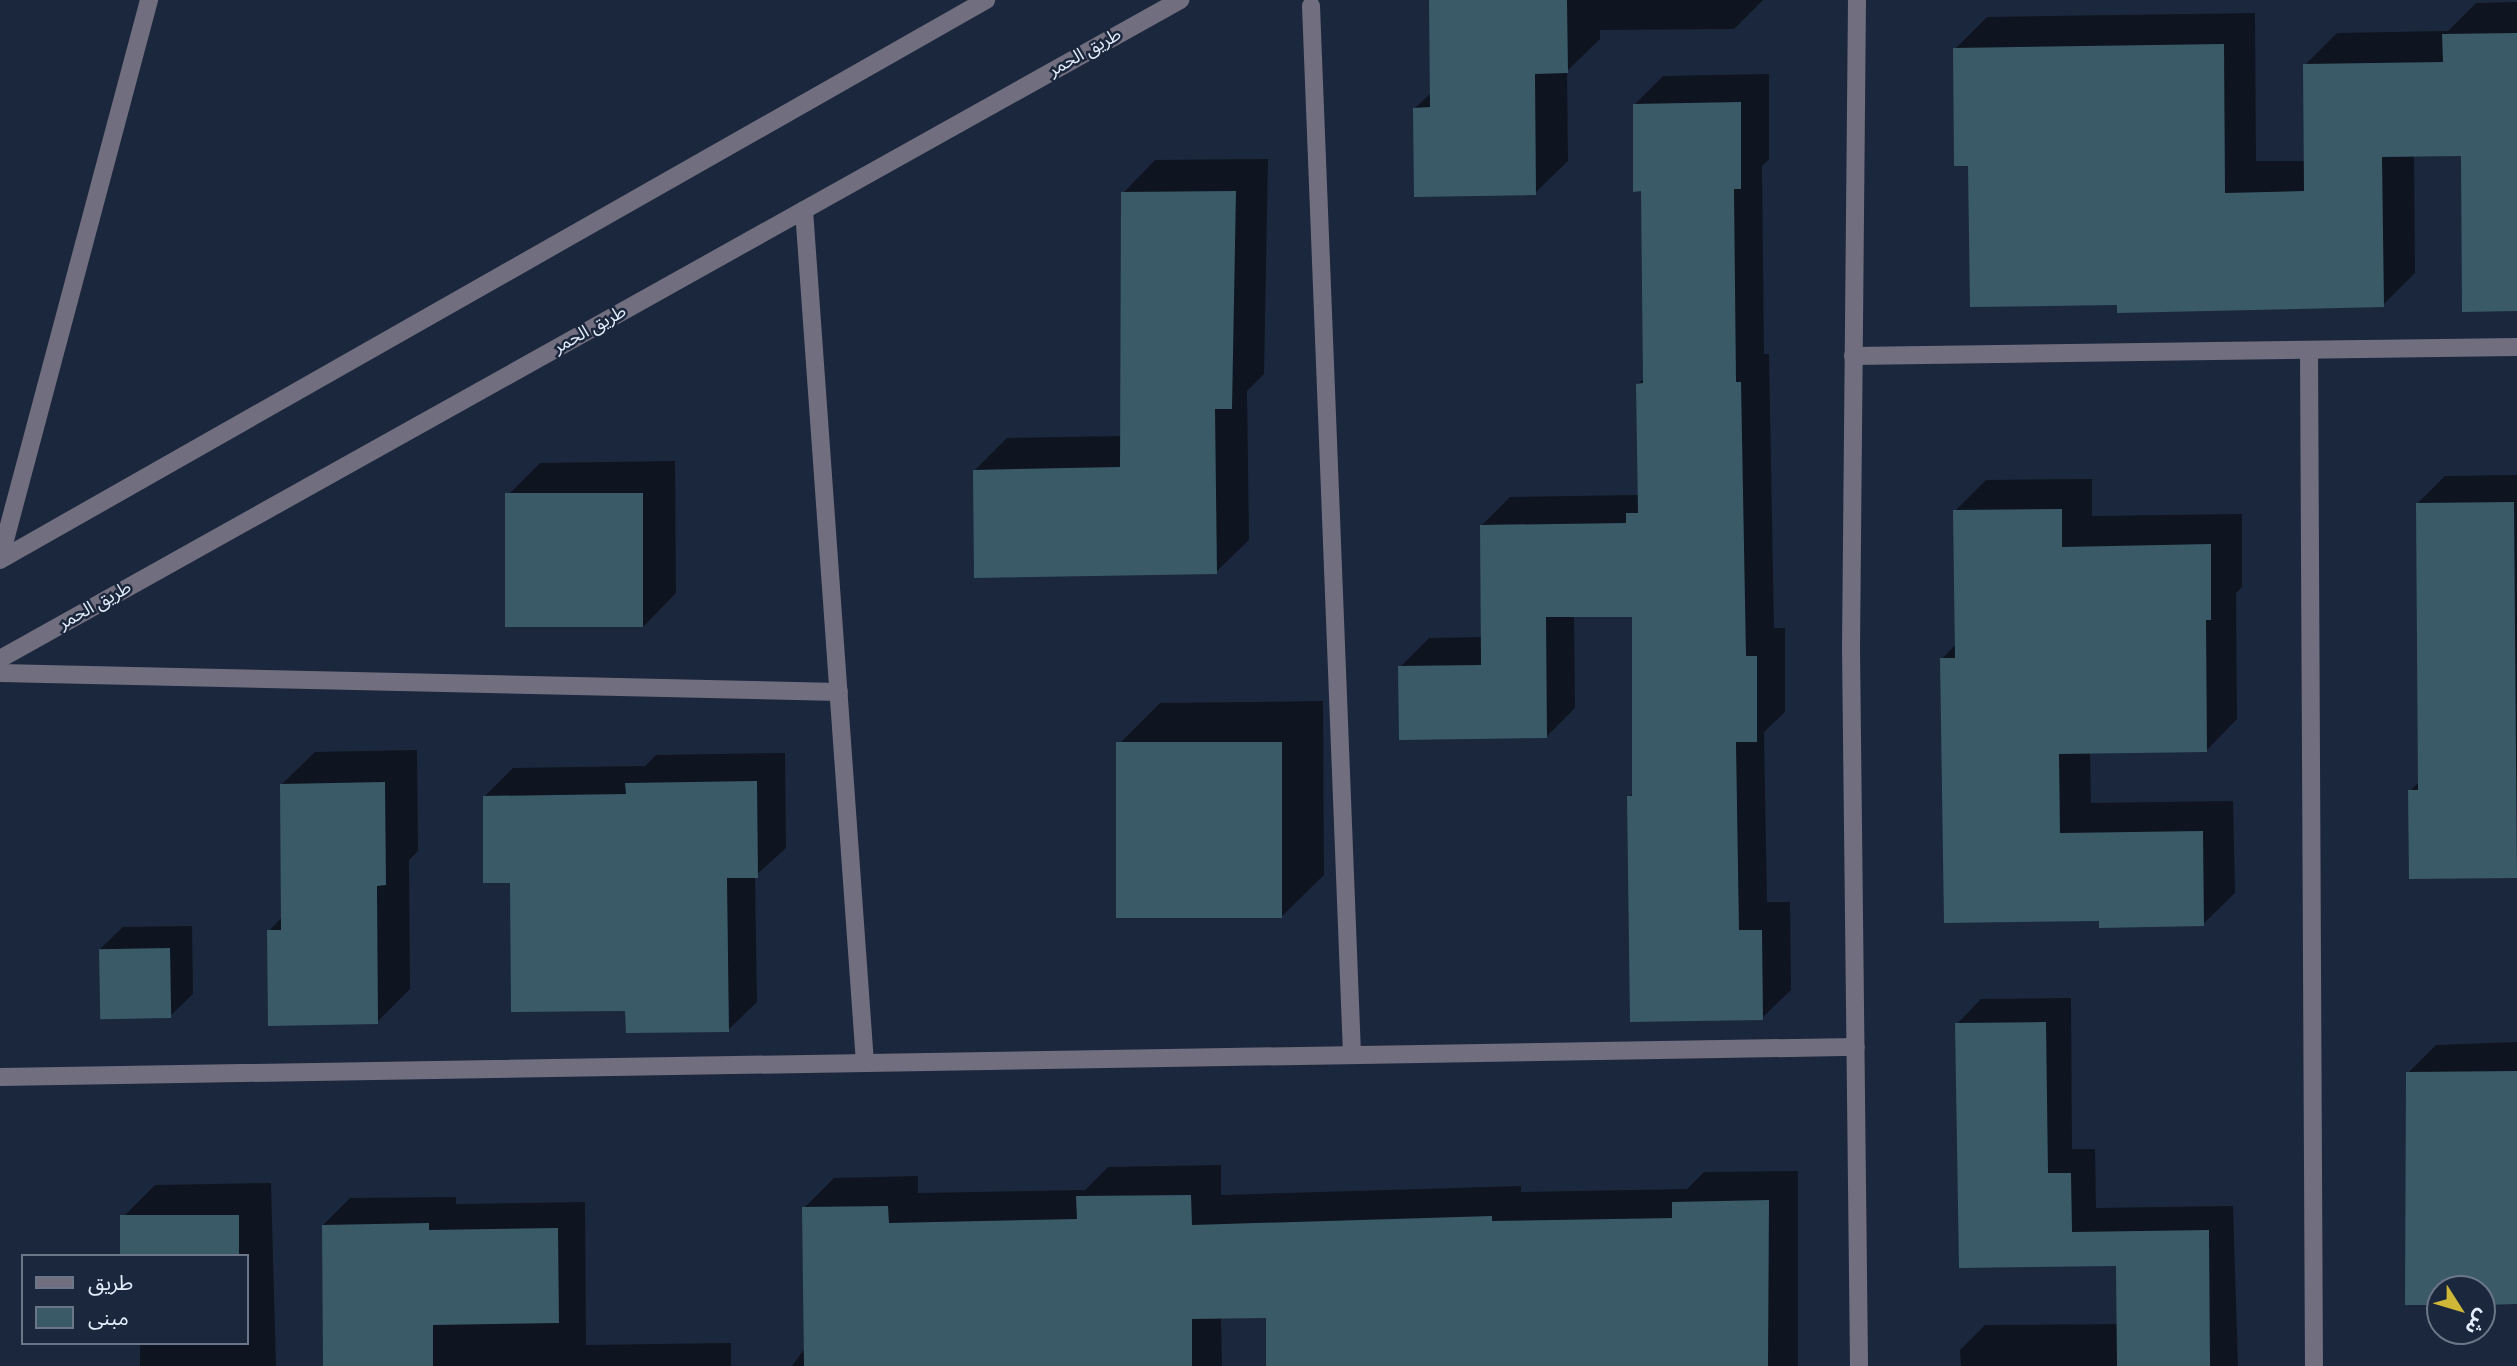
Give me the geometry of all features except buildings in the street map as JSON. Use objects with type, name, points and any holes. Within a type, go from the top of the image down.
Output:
[{"type":"street","points":[[0,560],[149,0]]},
{"type":"street","points":[[0,560],[986,0]]},
{"type":"street","name":"طريق الحمر","points":[[0,659],[1180,0]]},
{"type":"street","points":[[1857,0],[1853,356],[1859,1366]]},
{"type":"street","points":[[1311,6],[1352,1055]]},
{"type":"street","points":[[804,211],[865,1063]]},
{"type":"street","points":[[1853,356],[2517,347]]},
{"type":"street","points":[[2309,350],[2314,1366]]},
{"type":"street","points":[[0,673],[839,692]]},
{"type":"street","points":[[0,1077],[1856,1047]]}]
